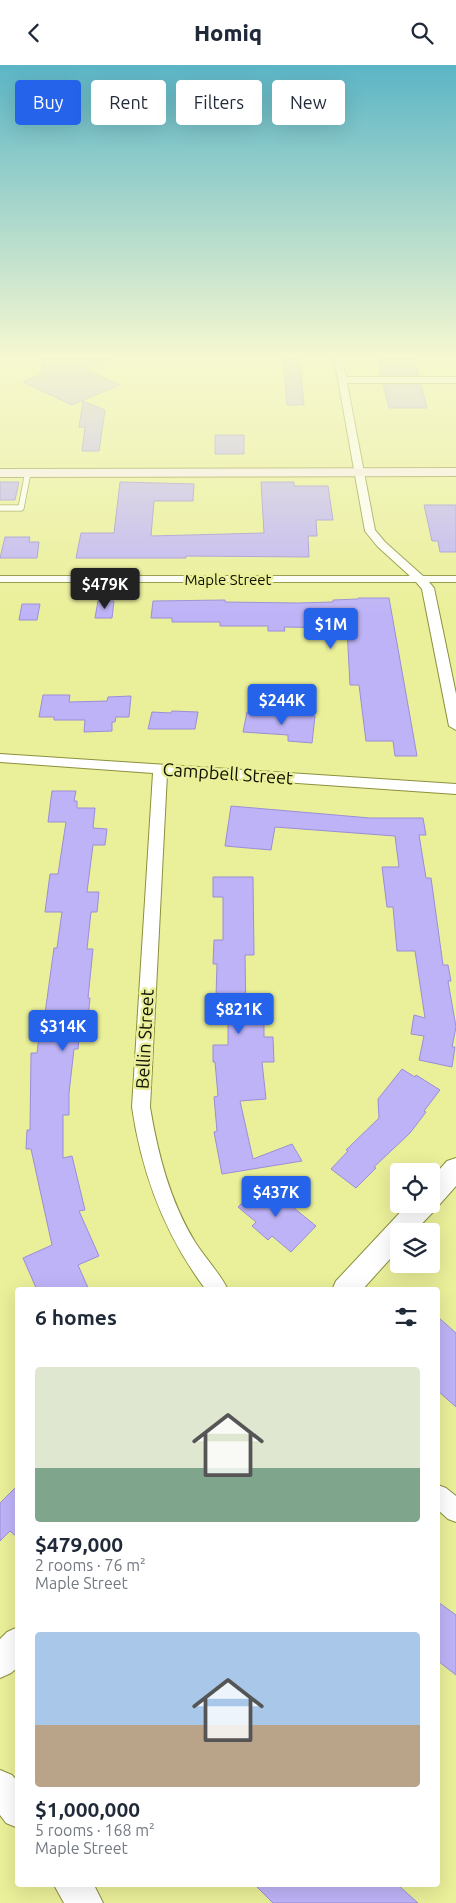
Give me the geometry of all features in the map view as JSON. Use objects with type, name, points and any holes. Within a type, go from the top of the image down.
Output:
[{"type":"main road","points":[[0,473],[456,472]]},
{"type":"street","points":[[353,443],[370,531],[381,545],[421,579],[428,588],[454,703],[456,726]]},
{"type":"street","name":"Maple Street","points":[[0,579],[456,579]]},
{"type":"street","name":"Campbell Street","points":[[0,758],[456,789]]},
{"type":"street","name":"Bellin Street","points":[[160,768],[140,1107],[145,1141],[155,1178],[169,1214],[187,1248],[216,1287]]},
{"type":"street","points":[[440,1186],[456,1169]]},
{"type":"street","points":[[348,1287],[416,1213]]},
{"type":"street","points":[[440,1498],[456,1511]]},
{"type":"street","points":[[0,1662],[15,1646]]},
{"type":"street","points":[[0,1787],[15,1807]]},
{"type":"street","points":[[73,1887],[85,1903]]},
{"type":"lane","points":[[0,508],[22,508],[28,473]]},
{"type":"building","points":[[83,443],[100,443],[99,451],[82,451]]},
{"type":"building","points":[[215,443],[244,443],[244,454],[215,454]]},
{"type":"building","points":[[0,482],[19,482],[15,500],[0,500]]},
{"type":"building","points":[[120,482],[194,484],[193,501],[154,501],[151,536],[264,533],[261,482],[294,482],[294,486],[328,486],[333,520],[316,520],[317,536],[308,536],[309,557],[186,556],[186,558],[76,558],[81,533],[114,533]]},
{"type":"building","points":[[424,505],[456,505],[456,552],[440,552],[438,541],[432,541]]},
{"type":"building","points":[[5,537],[30,537],[29,542],[39,542],[37,558],[0,558]]},
{"type":"building","points":[[389,598],[417,756],[395,756],[393,741],[366,741],[359,685],[350,685],[347,628],[284,627],[285,631],[268,631],[268,626],[220,626],[220,622],[172,622],[172,618],[151,618],[153,601],[225,600],[225,602],[298,603],[333,602],[333,600]]},
{"type":"building","points":[[98,601],[114,601],[112,618],[95,618]]},
{"type":"building","points":[[22,604],[40,604],[37,620],[19,620]]},
{"type":"building","points":[[43,695],[70,695],[69,702],[107,701],[108,697],[131,696],[129,717],[116,717],[115,722],[112,722],[112,731],[84,732],[85,720],[54,720],[54,717],[39,717]]},
{"type":"building","points":[[172,711],[198,712],[195,729],[148,729],[152,712],[171,713]]},
{"type":"building","points":[[247,712],[315,716],[312,743],[288,741],[288,735],[243,732]]},
{"type":"building","points":[[52,791],[76,791],[74,801],[77,801],[77,808],[95,808],[93,828],[107,829],[105,845],[93,845],[87,892],[99,892],[97,912],[91,912],[87,949],[93,949],[88,1018],[81,1018],[78,1049],[74,1049],[69,1093],[69,1115],[63,1115],[63,1158],[72,1156],[85,1210],[79,1211],[99,1256],[78,1265],[88,1287],[36,1287],[23,1258],[52,1245],[31,1149],[26,1149],[27,1130],[30,1130],[31,1053],[37,1053],[40,1028],[43,1028],[54,948],[57,948],[62,912],[45,912],[50,874],[58,874],[66,822],[48,822]]},
{"type":"building","points":[[231,806],[370,818],[423,818],[426,835],[419,835],[426,878],[431,878],[443,965],[448,965],[451,981],[448,981],[456,1027],[452,1047],[455,1047],[452,1067],[419,1060],[424,1036],[411,1034],[414,1015],[425,1018],[415,951],[397,951],[393,907],[387,907],[382,867],[399,867],[395,836],[275,827],[271,850],[225,846]]},
{"type":"building","points":[[213,877],[253,877],[254,955],[245,955],[246,1017],[254,1017],[254,1020],[264,1020],[264,1037],[273,1037],[274,1062],[262,1062],[266,1099],[240,1101],[253,1159],[292,1144],[302,1161],[222,1174],[214,1132],[217,1131],[214,1097],[218,1096],[215,1062],[213,1062],[213,1045],[228,1045],[228,997],[216,997],[217,964],[213,964],[214,940],[223,940],[223,897],[213,897]]},
{"type":"building","points":[[402,1069],[415,1077],[416,1075],[440,1090],[410,1133],[374,1167],[376,1168],[356,1188],[331,1169],[348,1151],[346,1150],[379,1118],[378,1099]]},
{"type":"building","points":[[263,1183],[316,1226],[291,1252],[272,1236],[268,1240],[252,1226],[256,1222],[238,1207]]},
{"type":"building","points":[[440,1319],[456,1333],[456,1407],[440,1393]]},
{"type":"building","points":[[15,1488],[15,1535],[10,1531],[0,1541],[0,1503]]},
{"type":"building","points":[[440,1603],[456,1615],[456,1675],[440,1663]]},
{"type":"building","points":[[257,1887],[400,1887],[418,1903],[273,1903]]}]
